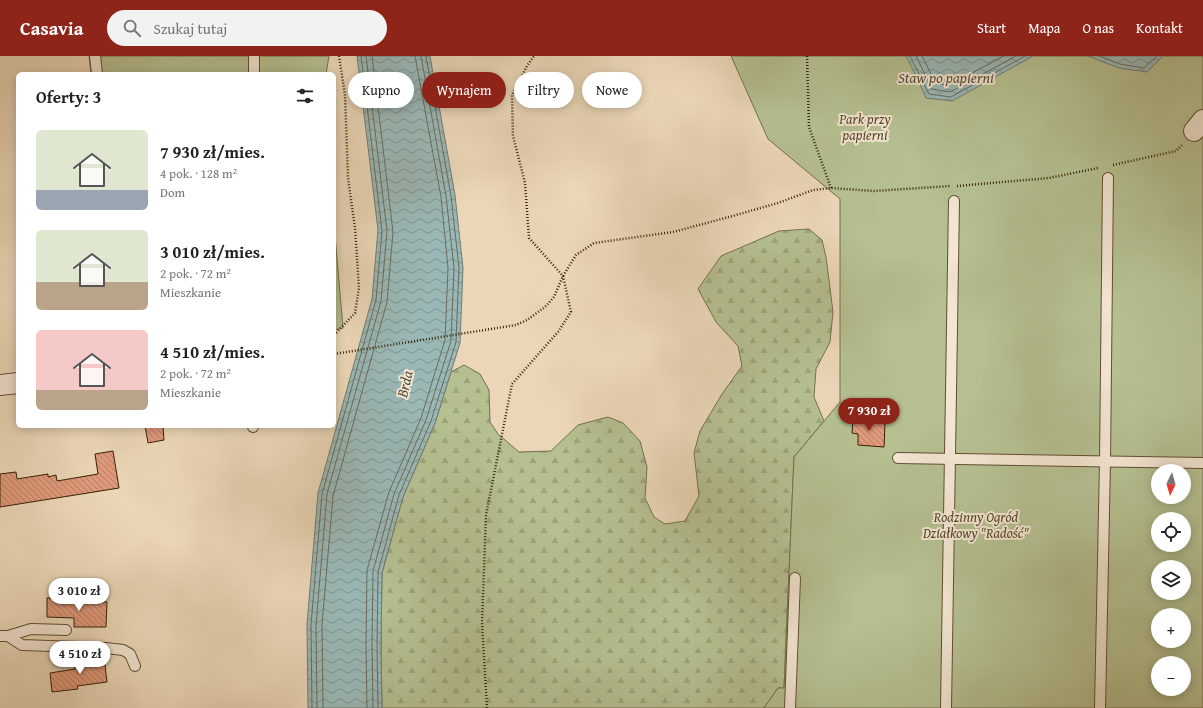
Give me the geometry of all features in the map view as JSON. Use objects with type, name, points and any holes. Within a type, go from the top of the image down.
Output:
[{"type":"street","points":[[0,385],[16,383]]},
{"type":"lane","points":[[95,56],[97,72]]},
{"type":"lane","points":[[254,56],[254,72]]},
{"type":"lane","points":[[1100,708],[1105,462],[1108,178]]},
{"type":"lane","points":[[946,708],[954,201]]},
{"type":"lane","points":[[898,458],[1203,463]]},
{"type":"lane","points":[[790,708],[795,578]]},
{"type":"lane","points":[[4,636],[31,629],[66,630]]},
{"type":"lane","points":[[4,636],[22,645],[123,650],[130,654],[135,666]]},
{"type":"path","points":[[336,333],[355,313],[358,288],[355,228],[348,178],[345,95],[339,56]]},
{"type":"path","points":[[488,708],[482,623],[486,515],[512,384],[558,332],[571,312],[563,276],[529,238],[525,182],[513,136],[512,95],[534,56]]},
{"type":"path","points":[[807,56],[809,127],[831,188]]},
{"type":"path","points":[[1109,166],[1176,151],[1198,126]]},
{"type":"path","points":[[336,354],[516,325],[546,308],[554,297],[563,276],[576,255],[594,243],[673,232],[778,203],[813,190],[831,188],[874,191],[981,184],[1049,178],[1101,167]]},
{"type":"green space","points":[[89,56],[329,56],[326,72],[91,72]]},
{"type":"green space","name":"Rodzinny Ogród Działkowy \"Radość\"","points":[[731,56],[1203,56],[1203,708],[764,708],[778,688],[784,688],[794,457],[840,402],[840,199],[768,139]]},
{"type":"green space","points":[[809,229],[822,240],[826,257],[833,312],[830,342],[816,369],[814,397],[824,421],[794,457],[784,688],[778,688],[764,708],[382,708],[382,573],[403,497],[435,423],[451,372],[464,365],[480,374],[489,390],[490,422],[498,434],[519,452],[551,451],[578,425],[608,417],[623,423],[640,441],[647,467],[645,498],[654,517],[665,524],[685,521],[699,496],[694,453],[700,431],[722,394],[742,366],[738,346],[716,322],[698,289],[721,256],[779,231]]},
{"type":"green space","points":[[336,247],[343,328],[336,330]]},
{"type":"water","name":"Brda","points":[[357,56],[430,56],[433,72],[422,72],[422,108],[439,108],[455,195],[463,268],[460,343],[435,423],[403,497],[382,573],[382,708],[308,708],[307,624],[318,493],[372,299],[378,230],[363,108],[414,108],[414,72],[359,72]]},
{"type":"water","name":"Staw po papierni","points":[[906,56],[1033,56],[952,101],[926,98]]},
{"type":"water","points":[[1088,56],[1163,56],[1147,72],[1119,68]]},
{"type":"building","points":[[853,418],[872,418],[872,422],[885,423],[884,447],[858,445],[858,434],[852,433]]},
{"type":"building","points":[[145,428],[163,428],[164,440],[148,443]]},
{"type":"building","points":[[113,451],[119,488],[0,507],[0,474],[16,472],[17,479],[48,474],[48,477],[56,475],[57,481],[98,474],[95,454]]},
{"type":"building","points":[[47,598],[88,599],[88,602],[107,602],[106,627],[74,627],[74,618],[47,617]]},
{"type":"building","points":[[104,657],[107,682],[77,686],[78,689],[52,692],[50,673],[75,669],[74,661]]},
{"type":"park label","name":"Park przy papierni","points":[[865,128]]}]
